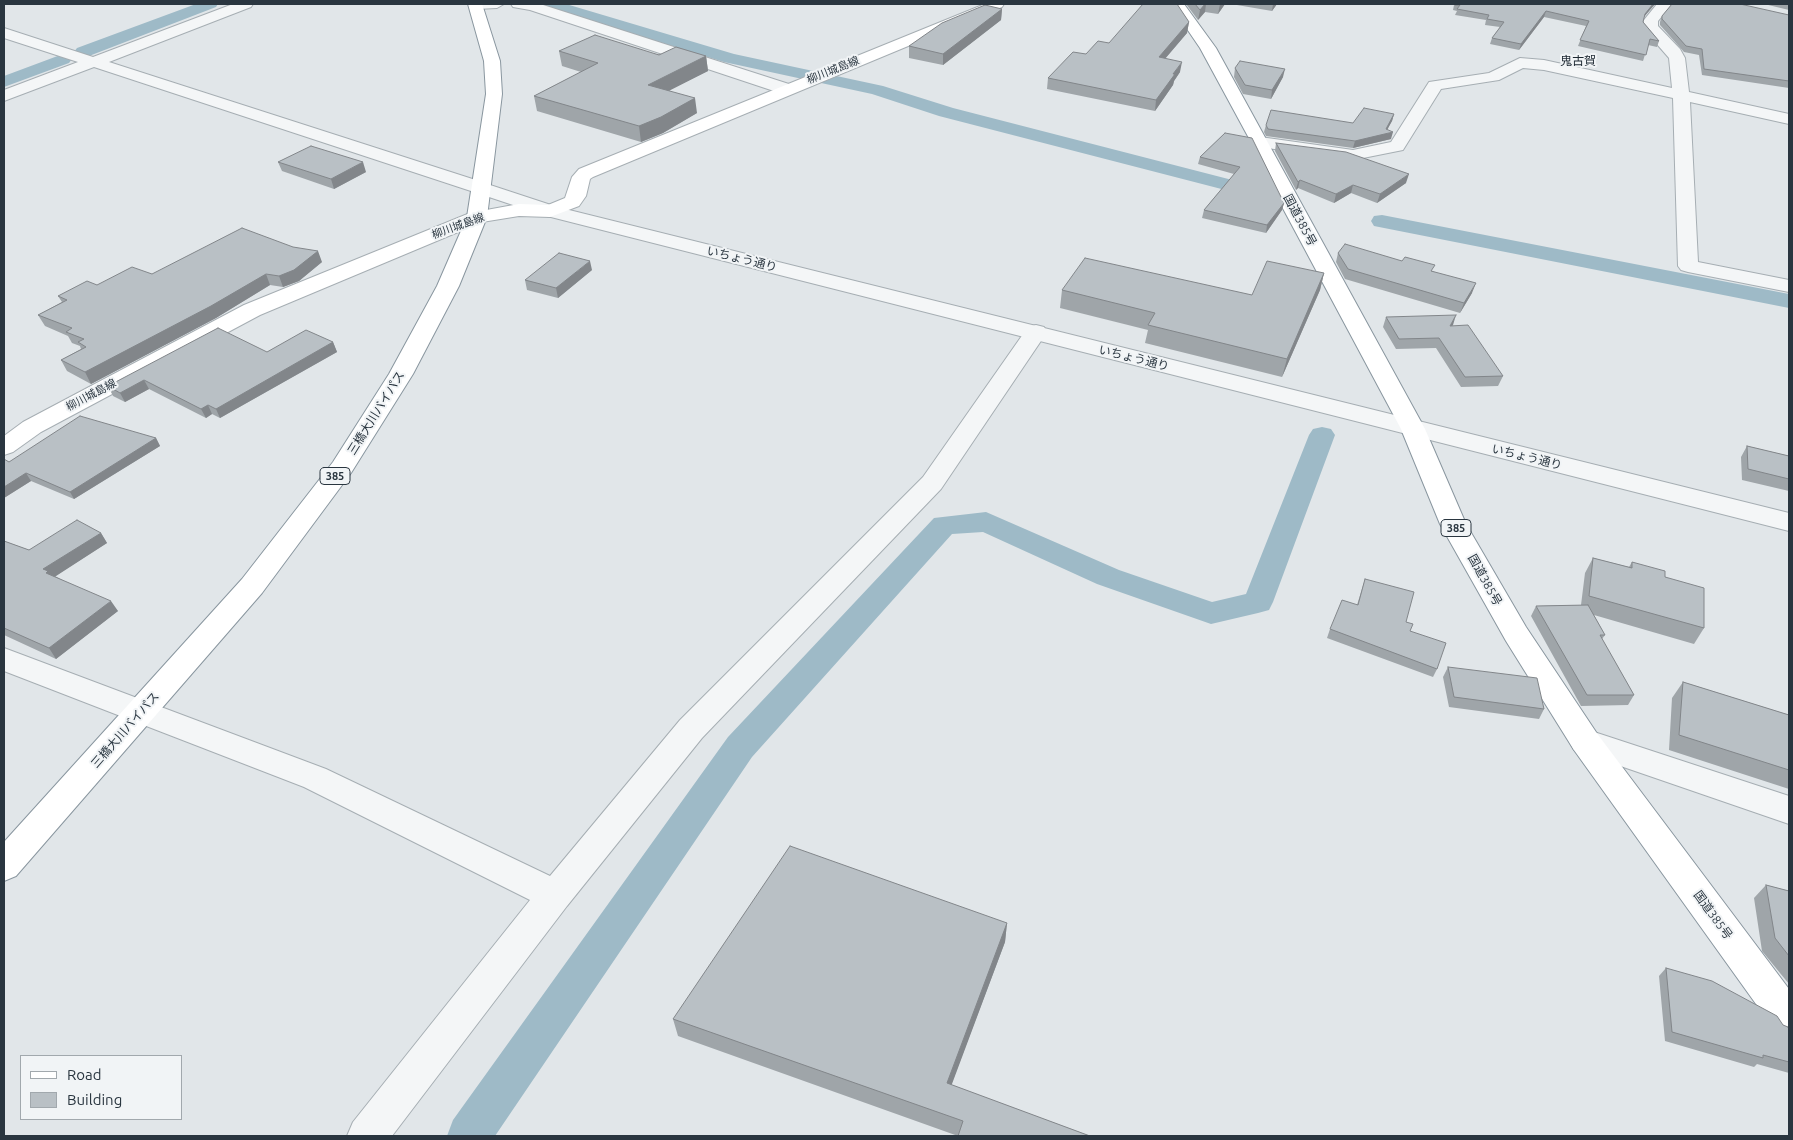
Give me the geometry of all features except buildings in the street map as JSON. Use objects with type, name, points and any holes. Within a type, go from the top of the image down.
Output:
[{"type":"main road","name":"三橋大川バイパス","points":[[4,866],[252,586],[342,467],[406,365],[448,286],[476,217],[494,94],[492,61],[483,4]]},
{"type":"main road","name":"柳川城島線","points":[[4,447],[32,427],[252,310],[476,217],[519,210],[550,211],[572,202],[577,196],[581,177],[586,172],[816,76],[997,4]]},
{"type":"main road","name":"国道385号","points":[[1177,4],[1208,48],[1260,142],[1289,201],[1413,429],[1458,532],[1516,634],[1585,741],[1789,1019]]},
{"type":"street","points":[[4,96],[246,4]]},
{"type":"street","points":[[518,4],[532,6],[786,89]]},
{"type":"street","points":[[1665,4],[1651,20],[1650,27],[1674,52],[1677,58],[1681,95],[1688,266],[1789,286]]},
{"type":"street","name":"いちょう通り","points":[[4,33],[550,211],[1789,522]]},
{"type":"street","points":[[1260,142],[1354,155],[1397,146],[1435,85],[1493,78],[1520,63],[1544,65],[1789,119]]},
{"type":"street","points":[[367,1136],[555,895],[692,729],[932,483],[1036,332]]},
{"type":"street","points":[[4,659],[315,778],[555,895]]},
{"type":"street","points":[[1585,741],[1789,810]]},
{"type":"waterway","points":[[83,52],[210,4]]},
{"type":"waterway","points":[[550,4],[730,58],[877,90],[946,112],[1264,194]]},
{"type":"waterway","points":[[4,82],[63,59]]},
{"type":"waterway","points":[[1382,221],[1789,301]]},
{"type":"waterway","points":[[469,1136],[740,747],[944,525],[986,522],[1108,577],[1211,613],[1258,602],[1322,435]]},
{"type":"district","name":"鬼古賀","points":[[1578,61]]}]
